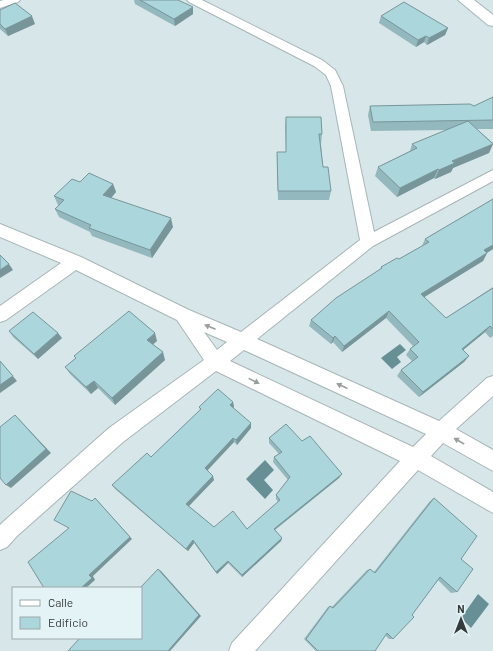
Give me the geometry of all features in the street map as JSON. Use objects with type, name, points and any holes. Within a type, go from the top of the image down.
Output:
[{"type":"street","points":[[0,5],[14,0]]},
{"type":"street","points":[[193,0],[318,63],[331,73],[337,86],[368,242]]},
{"type":"street","points":[[465,0],[493,22]]},
{"type":"street","points":[[0,540],[10,529],[116,435],[215,362],[241,340],[368,242],[493,174]]},
{"type":"street","points":[[0,230],[75,262],[183,315],[441,431],[493,461]]},
{"type":"street","points":[[0,315],[75,262]]},
{"type":"street","points":[[183,315],[215,362],[417,459],[493,503]]},
{"type":"street","points":[[240,651],[441,431],[493,384]]},
{"type":"water","points":[[400,344],[406,350],[397,357],[401,362],[392,369],[381,358]]},
{"type":"water","points":[[265,460],[274,470],[264,480],[273,490],[265,499],[246,479]]},
{"type":"water","points":[[478,594],[489,604],[471,628],[461,618]]},
{"type":"building","points":[[140,0],[178,0],[193,7],[174,19]]},
{"type":"building","points":[[404,2],[448,28],[429,38],[426,36],[418,40],[381,16]]},
{"type":"building","points":[[15,3],[32,16],[5,29],[0,24],[0,10]]},
{"type":"building","points":[[493,97],[493,120],[373,122],[370,106],[470,104],[474,106]]},
{"type":"building","points":[[286,117],[321,117],[322,134],[319,134],[323,167],[328,167],[331,191],[278,191],[277,152],[286,152]]},
{"type":"building","points":[[468,121],[493,144],[452,161],[455,163],[439,170],[438,169],[400,188],[378,167],[417,148],[412,144]]},
{"type":"building","points":[[89,173],[113,184],[103,195],[171,218],[150,250],[89,228],[91,225],[55,209],[64,200],[54,196],[72,179],[80,182]]},
{"type":"building","points":[[493,199],[493,245],[484,250],[487,253],[421,294],[446,318],[493,288],[493,329],[490,326],[462,349],[469,356],[423,392],[401,370],[418,357],[410,349],[419,342],[389,311],[344,346],[335,336],[333,338],[311,320],[336,298],[382,268],[381,267],[397,258],[399,259],[429,242],[425,239]]},
{"type":"building","points":[[0,255],[9,264],[0,270]]},
{"type":"building","points":[[129,311],[155,333],[147,340],[163,352],[112,398],[94,381],[86,387],[65,367],[76,358],[74,356]]},
{"type":"building","points":[[33,312],[58,333],[34,354],[9,331]]},
{"type":"building","points":[[0,361],[13,376],[0,385]]},
{"type":"building","points":[[218,389],[233,402],[230,405],[251,423],[236,440],[233,438],[205,468],[213,476],[186,504],[214,527],[233,511],[247,529],[280,500],[276,495],[290,477],[274,457],[282,452],[269,438],[286,424],[302,441],[310,436],[342,474],[274,529],[282,538],[242,575],[228,561],[216,572],[193,540],[186,549],[112,485],[147,453],[151,457],[201,409],[199,407]]},
{"type":"building","points":[[15,415],[46,449],[6,485],[0,478],[0,427]]},
{"type":"building","points":[[71,491],[92,501],[95,498],[130,537],[89,575],[92,578],[82,587],[43,587],[28,562],[69,528],[54,520]]},
{"type":"building","points":[[434,498],[477,536],[461,559],[473,569],[457,592],[440,577],[412,615],[414,617],[393,639],[387,633],[375,651],[318,651],[306,639],[330,606],[333,608],[370,569],[375,573]]},
{"type":"building","points":[[158,569],[199,615],[168,651],[68,651],[79,639],[142,639],[141,587]]}]
